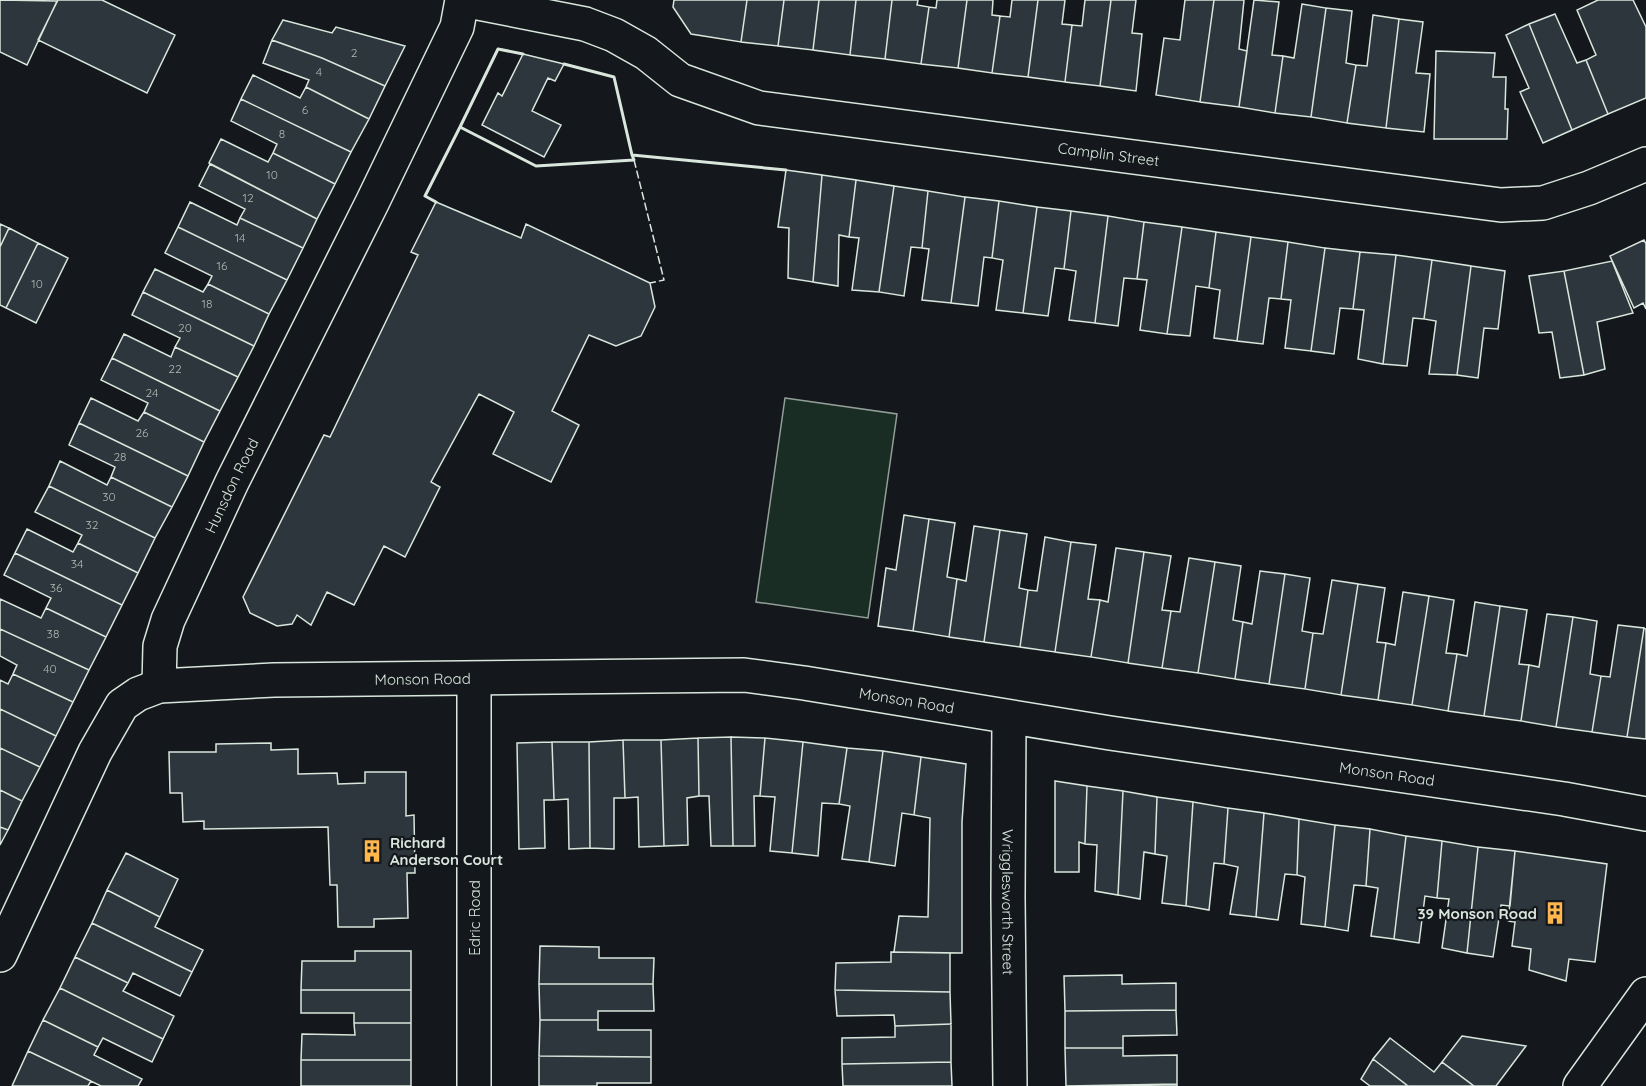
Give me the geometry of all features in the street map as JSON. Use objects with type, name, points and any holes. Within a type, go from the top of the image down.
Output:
[{"type":"street","name":"Camplin Street","points":[[463,0],[590,12],[614,35],[646,53],[680,80],[759,108],[1501,205],[1543,202],[1589,188],[1646,164]]},
{"type":"street","name":"Hunsdon Road","points":[[159,687],[160,646],[168,620],[232,482],[372,203],[452,37],[463,0]]},
{"type":"street","name":"Monson Road","points":[[159,687],[274,680],[744,675],[1009,718],[1564,799],[1646,814]]},
{"type":"street","name":"Edric Road","points":[[474,679],[474,1086]]},
{"type":"street","points":[[0,955],[95,752],[122,705],[138,694],[159,687]]},
{"type":"street","name":"Wrigglesworth Street","points":[[1009,718],[1010,1086]]},
{"type":"street","points":[[1580,1086],[1646,994]]},
{"type":"green space","points":[[785,398],[897,414],[868,618],[756,602]]},
{"type":"building","points":[[0,0],[57,1],[27,65],[0,52]]},
{"type":"building","points":[[58,0],[102,0],[175,35],[147,93],[38,40]]},
{"type":"building","points":[[674,0],[747,0],[741,42],[691,34],[673,7]]},
{"type":"building","points":[[747,0],[784,0],[778,46],[741,42]]},
{"type":"building","points":[[784,0],[819,0],[813,50],[778,46]]},
{"type":"building","points":[[819,0],[856,0],[850,55],[813,50]]},
{"type":"building","points":[[856,0],[892,0],[885,59],[850,55]]},
{"type":"building","points":[[892,0],[918,0],[917,5],[929,7],[921,64],[885,59]]},
{"type":"building","points":[[937,0],[967,0],[958,68],[921,64],[929,7],[936,8]]},
{"type":"building","points":[[967,0],[993,0],[992,15],[1000,16],[992,73],[958,68]]},
{"type":"building","points":[[1012,0],[1038,0],[1028,77],[992,73],[1000,16],[1010,17]]},
{"type":"building","points":[[1038,0],[1065,0],[1062,24],[1072,25],[1065,82],[1028,77]]},
{"type":"building","points":[[1085,0],[1111,0],[1100,86],[1065,82],[1072,25],[1082,26]]},
{"type":"building","points":[[1111,0],[1136,0],[1132,33],[1142,34],[1136,91],[1100,86]]},
{"type":"building","points":[[1185,0],[1214,0],[1200,102],[1156,95],[1164,38],[1180,40]]},
{"type":"building","points":[[1214,0],[1244,0],[1239,49],[1247,51],[1239,107],[1200,102]]},
{"type":"building","points":[[1254,0],[1279,2],[1272,55],[1283,56],[1275,113],[1239,107]]},
{"type":"building","points":[[1598,0],[1633,0],[1646,27],[1646,98],[1608,114],[1586,60],[1596,55],[1577,10]]},
{"type":"building","points":[[1302,4],[1326,8],[1311,117],[1275,113],[1283,56],[1294,58]]},
{"type":"building","points":[[1326,8],[1352,11],[1346,63],[1356,65],[1347,123],[1311,117]]},
{"type":"building","points":[[1555,14],[1577,63],[1586,60],[1608,114],[1572,130],[1529,24]]},
{"type":"building","points":[[1373,15],[1399,19],[1386,128],[1347,123],[1356,65],[1367,66]]},
{"type":"building","points":[[1399,19],[1423,22],[1416,73],[1430,74],[1424,132],[1386,128]]},
{"type":"building","points":[[283,20],[332,33],[336,27],[405,46],[385,86],[322,58],[272,40]]},
{"type":"building","points":[[1529,24],[1572,130],[1543,143],[1520,92],[1529,88],[1506,35]]},
{"type":"building","points":[[272,40],[322,58],[385,86],[369,119],[306,87],[309,80],[263,63]]},
{"type":"building","points":[[1436,51],[1495,53],[1493,77],[1506,77],[1507,139],[1434,139]]},
{"type":"building","points":[[523,54],[564,64],[555,81],[548,78],[532,111],[561,125],[544,157],[482,125],[498,93],[502,96]]},
{"type":"building","points":[[253,75],[300,98],[306,87],[369,119],[351,152],[241,99]]},
{"type":"building","points":[[241,99],[351,152],[335,184],[273,153],[277,144],[231,121]]},
{"type":"building","points":[[221,139],[268,162],[273,153],[335,184],[317,219],[209,163]]},
{"type":"building","points":[[210,164],[317,219],[303,248],[240,218],[245,209],[199,186]]},
{"type":"building","points":[[786,170],[822,175],[813,282],[788,278],[789,228],[778,227]]},
{"type":"building","points":[[822,175],[856,180],[849,237],[839,235],[838,286],[813,282]]},
{"type":"building","points":[[856,180],[894,186],[879,292],[852,290],[859,238],[849,237]]},
{"type":"building","points":[[894,186],[928,191],[922,248],[911,247],[904,296],[879,292]]},
{"type":"building","points":[[928,191],[965,197],[951,303],[922,300],[929,249],[922,248]]},
{"type":"building","points":[[965,197],[999,201],[992,258],[984,257],[978,306],[951,303]]},
{"type":"building","points":[[999,201],[1037,207],[1023,313],[996,310],[1003,260],[992,258]]},
{"type":"building","points":[[190,202],[237,225],[240,218],[303,248],[287,280],[178,227]]},
{"type":"building","points":[[436,202],[521,238],[526,224],[650,283],[655,307],[641,336],[616,346],[589,335],[552,411],[579,425],[551,482],[493,454],[514,412],[479,394],[431,482],[440,487],[405,557],[384,546],[354,605],[327,592],[311,625],[297,615],[292,624],[277,626],[250,613],[243,597],[324,435],[330,437],[418,255],[411,252]]},
{"type":"building","points":[[1037,207],[1071,211],[1064,269],[1055,268],[1048,316],[1023,313]]},
{"type":"building","points":[[1071,211],[1108,216],[1095,323],[1069,320],[1076,271],[1064,269]]},
{"type":"building","points":[[1108,216],[1144,222],[1137,279],[1124,278],[1118,326],[1095,323]]},
{"type":"building","points":[[1144,222],[1182,227],[1167,334],[1140,330],[1147,280],[1137,279]]},
{"type":"building","points":[[0,224],[9,228],[0,247]]},
{"type":"building","points":[[178,227],[287,280],[269,314],[208,284],[212,276],[165,253]]},
{"type":"building","points":[[1182,227],[1216,232],[1209,288],[1196,286],[1190,336],[1167,334]]},
{"type":"building","points":[[9,228],[38,243],[6,308],[0,305],[0,247]]},
{"type":"building","points":[[1216,232],[1251,237],[1237,341],[1214,338],[1220,290],[1209,288]]},
{"type":"building","points":[[1251,237],[1288,242],[1281,299],[1269,298],[1263,344],[1237,341]]},
{"type":"building","points":[[1644,240],[1646,244],[1646,309],[1643,303],[1634,308],[1610,256]]},
{"type":"building","points":[[1288,242],[1325,248],[1311,351],[1285,348],[1291,300],[1281,299]]},
{"type":"building","points":[[38,243],[68,258],[36,323],[6,308]]},
{"type":"building","points":[[1325,248],[1360,252],[1353,309],[1340,308],[1334,354],[1311,351]]},
{"type":"building","points":[[1360,252],[1396,255],[1383,364],[1358,359],[1364,310],[1353,309]]},
{"type":"building","points":[[1396,255],[1432,260],[1424,319],[1413,318],[1407,366],[1383,364]]},
{"type":"building","points":[[1432,260],[1471,266],[1457,375],[1429,374],[1436,321],[1424,319]]},
{"type":"building","points":[[1612,261],[1633,313],[1597,322],[1605,369],[1584,375],[1564,271]]},
{"type":"building","points":[[1471,266],[1505,271],[1498,329],[1484,328],[1478,378],[1457,375]]},
{"type":"building","points":[[155,269],[203,292],[208,284],[269,314],[254,346],[143,292]]},
{"type":"building","points":[[1564,271],[1584,375],[1560,378],[1552,332],[1539,333],[1529,276]]},
{"type":"building","points":[[143,292],[254,346],[238,377],[175,347],[180,338],[132,315]]},
{"type":"building","points":[[124,334],[171,357],[175,347],[238,377],[220,411],[112,358]]},
{"type":"building","points":[[112,358],[220,411],[204,442],[144,412],[148,403],[101,380]]},
{"type":"building","points":[[91,398],[138,421],[144,412],[204,442],[188,476],[79,423]]},
{"type":"building","points":[[79,423],[188,476],[172,507],[111,477],[115,467],[69,445]]},
{"type":"building","points":[[60,461],[107,485],[111,477],[172,507],[155,538],[49,486]]},
{"type":"building","points":[[49,486],[155,538],[138,573],[78,543],[82,535],[35,512]]},
{"type":"building","points":[[904,515],[929,519],[913,631],[878,626],[886,568],[896,570]]},
{"type":"building","points":[[929,519],[955,523],[947,577],[957,579],[949,637],[913,631]]},
{"type":"building","points":[[974,526],[1000,530],[984,642],[949,637],[957,579],[966,581]]},
{"type":"building","points":[[27,529],[73,552],[78,543],[138,573],[122,605],[15,553]]},
{"type":"building","points":[[1000,530],[1027,534],[1019,588],[1028,590],[1020,647],[984,642]]},
{"type":"building","points":[[1045,537],[1071,542],[1055,652],[1020,647],[1028,590],[1037,591]]},
{"type":"building","points":[[1071,542],[1096,545],[1088,599],[1100,600],[1091,657],[1055,652]]},
{"type":"building","points":[[1116,548],[1144,552],[1128,663],[1091,657],[1100,600],[1108,602]]},
{"type":"building","points":[[1144,552],[1171,556],[1162,610],[1171,611],[1162,668],[1128,663]]},
{"type":"building","points":[[15,553],[122,605],[106,637],[46,608],[51,598],[4,575]]},
{"type":"building","points":[[1189,558],[1215,562],[1198,673],[1162,668],[1171,611],[1180,612]]},
{"type":"building","points":[[1215,562],[1241,566],[1233,620],[1243,622],[1235,679],[1198,673]]},
{"type":"building","points":[[1260,571],[1285,574],[1269,684],[1235,679],[1243,622],[1252,624]]},
{"type":"building","points":[[1285,574],[1310,578],[1302,631],[1313,633],[1305,689],[1269,684]]},
{"type":"building","points":[[1332,580],[1358,584],[1341,695],[1305,689],[1313,633],[1323,634]]},
{"type":"building","points":[[1358,584],[1385,588],[1377,642],[1386,643],[1378,700],[1341,695]]},
{"type":"building","points":[[1403,592],[1429,596],[1412,705],[1378,700],[1386,643],[1395,645]]},
{"type":"building","points":[[1429,596],[1454,600],[1446,653],[1457,654],[1448,711],[1412,705]]},
{"type":"building","points":[[0,599],[41,618],[46,608],[106,637],[89,670],[0,629]]},
{"type":"building","points":[[1475,602],[1500,606],[1484,716],[1448,711],[1457,654],[1467,656]]},
{"type":"building","points":[[1500,606],[1527,610],[1519,664],[1529,665],[1521,721],[1484,716]]},
{"type":"building","points":[[1547,614],[1573,617],[1556,727],[1521,721],[1529,665],[1539,667]]},
{"type":"building","points":[[1573,617],[1597,621],[1590,674],[1601,676],[1592,732],[1556,727]]},
{"type":"building","points":[[1618,625],[1644,628],[1627,737],[1592,732],[1601,676],[1610,677]]},
{"type":"building","points":[[1644,628],[1646,629],[1646,739],[1627,737]]},
{"type":"building","points":[[0,629],[89,670],[73,702],[13,674],[17,665],[0,656]]},
{"type":"building","points":[[13,674],[73,702],[56,736],[0,709],[0,680],[8,684]]},
{"type":"building","points":[[0,709],[56,736],[40,767],[0,748]]},
{"type":"building","points":[[731,737],[765,738],[760,796],[754,796],[755,846],[733,846]]},
{"type":"building","points":[[731,737],[733,846],[711,846],[709,796],[699,796],[698,738]]},
{"type":"building","points":[[698,738],[699,796],[687,798],[688,845],[664,846],[661,740]]},
{"type":"building","points":[[765,738],[803,742],[792,853],[770,851],[775,797],[760,796]]},
{"type":"building","points":[[623,740],[661,740],[664,846],[639,847],[638,797],[625,798]]},
{"type":"building","points":[[623,740],[625,798],[614,798],[614,849],[590,848],[589,742]]},
{"type":"building","points":[[552,742],[589,742],[590,848],[569,849],[568,799],[554,800]]},
{"type":"building","points":[[552,742],[554,800],[544,800],[545,848],[519,849],[517,743]]},
{"type":"building","points":[[803,742],[847,748],[839,804],[822,803],[818,856],[792,853]]},
{"type":"building","name":"Richard Anderson Court","points":[[271,743],[271,750],[298,749],[298,774],[337,773],[338,784],[365,783],[365,772],[406,772],[406,816],[414,815],[415,873],[407,873],[408,918],[374,919],[374,927],[338,927],[337,885],[330,885],[328,827],[204,829],[204,821],[183,822],[182,793],[170,793],[169,752],[216,752],[216,744]]},
{"type":"building","points":[[0,748],[40,767],[22,801],[0,790]]},
{"type":"building","points":[[847,748],[883,751],[869,862],[842,859],[850,806],[839,804]]},
{"type":"building","points":[[883,751],[921,757],[914,815],[902,813],[895,866],[869,862]]},
{"type":"building","points":[[921,757],[966,764],[962,822],[962,953],[894,952],[899,916],[928,917],[930,818],[914,815]]},
{"type":"building","points":[[1055,781],[1087,786],[1085,844],[1079,842],[1079,872],[1055,872]]},
{"type":"building","points":[[1087,786],[1123,791],[1118,895],[1095,891],[1097,845],[1085,844]]},
{"type":"building","points":[[0,790],[22,801],[8,830],[0,827]]},
{"type":"building","points":[[1123,791],[1157,797],[1155,854],[1144,852],[1140,899],[1118,895]]},
{"type":"building","points":[[1157,797],[1193,802],[1186,906],[1162,903],[1167,856],[1155,854]]},
{"type":"building","points":[[1193,802],[1228,808],[1224,864],[1214,863],[1209,910],[1186,906]]},
{"type":"building","points":[[1228,808],[1264,813],[1256,917],[1230,914],[1238,867],[1224,864]]},
{"type":"building","points":[[1264,813],[1299,819],[1297,875],[1285,874],[1278,920],[1256,917]]},
{"type":"building","points":[[1299,819],[1335,825],[1325,927],[1301,924],[1305,877],[1297,875]]},
{"type":"building","points":[[1335,825],[1370,829],[1366,886],[1354,885],[1348,931],[1325,927]]},
{"type":"building","points":[[0,827],[8,830],[0,845]]},
{"type":"building","points":[[1370,829],[1406,836],[1394,939],[1371,936],[1378,888],[1366,886]]},
{"type":"building","points":[[1406,836],[1442,841],[1437,898],[1425,896],[1419,943],[1394,939]]},
{"type":"building","points":[[1442,841],[1478,847],[1467,953],[1442,948],[1449,899],[1437,898]]},
{"type":"building","points":[[1478,847],[1515,851],[1510,906],[1501,905],[1493,957],[1467,953]]},
{"type":"building","name":"39 Monson Road","points":[[1515,851],[1607,864],[1595,962],[1569,959],[1566,981],[1529,970],[1531,949],[1512,946],[1515,922],[1508,921]]},
{"type":"building","points":[[126,853],[178,879],[160,917],[107,890]]},
{"type":"building","points":[[107,890],[160,917],[155,927],[203,950],[192,972],[92,923]]},
{"type":"building","points":[[92,923],[192,972],[180,996],[133,973],[128,983],[75,957]]},
{"type":"building","points":[[540,946],[599,947],[599,958],[654,958],[653,984],[539,984]]},
{"type":"building","points":[[355,951],[411,951],[411,990],[301,990],[302,961],[355,961]]},
{"type":"building","points":[[891,952],[950,953],[950,992],[835,990],[836,963],[891,962]]},
{"type":"building","points":[[75,957],[128,983],[123,991],[174,1016],[163,1039],[60,988]]},
{"type":"building","points":[[1122,975],[1122,984],[1176,983],[1176,1010],[1065,1011],[1064,976]]},
{"type":"building","points":[[539,984],[653,984],[654,1011],[598,1011],[598,1020],[540,1020]]},
{"type":"building","points":[[60,988],[163,1039],[152,1062],[103,1038],[98,1047],[43,1020]]},
{"type":"building","points":[[301,990],[411,990],[411,1023],[354,1023],[354,1013],[301,1013]]},
{"type":"building","points":[[835,990],[950,992],[951,1024],[895,1026],[894,1015],[837,1016]]},
{"type":"building","points":[[1176,1010],[1177,1035],[1123,1036],[1123,1048],[1065,1048],[1065,1011]]},
{"type":"building","points":[[43,1020],[98,1047],[94,1055],[142,1079],[138,1086],[101,1086],[28,1051]]},
{"type":"building","points":[[540,1020],[598,1020],[598,1030],[651,1030],[651,1057],[539,1056]]},
{"type":"building","points":[[354,1023],[411,1023],[411,1060],[301,1060],[302,1034],[355,1035]]},
{"type":"building","points":[[951,1024],[951,1062],[842,1064],[842,1038],[895,1037],[895,1026]]},
{"type":"building","points":[[1462,1036],[1526,1046],[1496,1086],[1474,1086],[1442,1062]]},
{"type":"building","points":[[1390,1038],[1434,1072],[1442,1062],[1474,1086],[1408,1086],[1373,1059]]},
{"type":"building","points":[[1065,1048],[1123,1048],[1123,1056],[1177,1055],[1177,1084],[1066,1086]]},
{"type":"building","points":[[28,1051],[91,1081],[88,1086],[12,1086]]},
{"type":"building","points":[[539,1056],[651,1057],[651,1083],[539,1086]]},
{"type":"building","points":[[1373,1059],[1408,1086],[1370,1086],[1361,1079]]},
{"type":"building","points":[[301,1060],[411,1060],[411,1086],[301,1086]]},
{"type":"building","points":[[951,1062],[952,1086],[843,1086],[842,1064]]},
{"type":"building","points":[[1177,1084],[1177,1086],[1066,1086]]},
{"type":"fence","points":[[634,160],[664,280],[650,283]]},
{"type":"wall","points":[[523,54],[498,49],[460,127],[536,166],[634,160],[632,155]]},
{"type":"wall","points":[[564,64],[614,77],[632,155],[786,170]]},
{"type":"wall","points":[[436,202],[425,196],[460,127]]},
{"type":"place","name":"Richard Anderson Court","points":[[372,851]]},
{"type":"place","name":"39 Monson Road","points":[[1555,913]]}]
